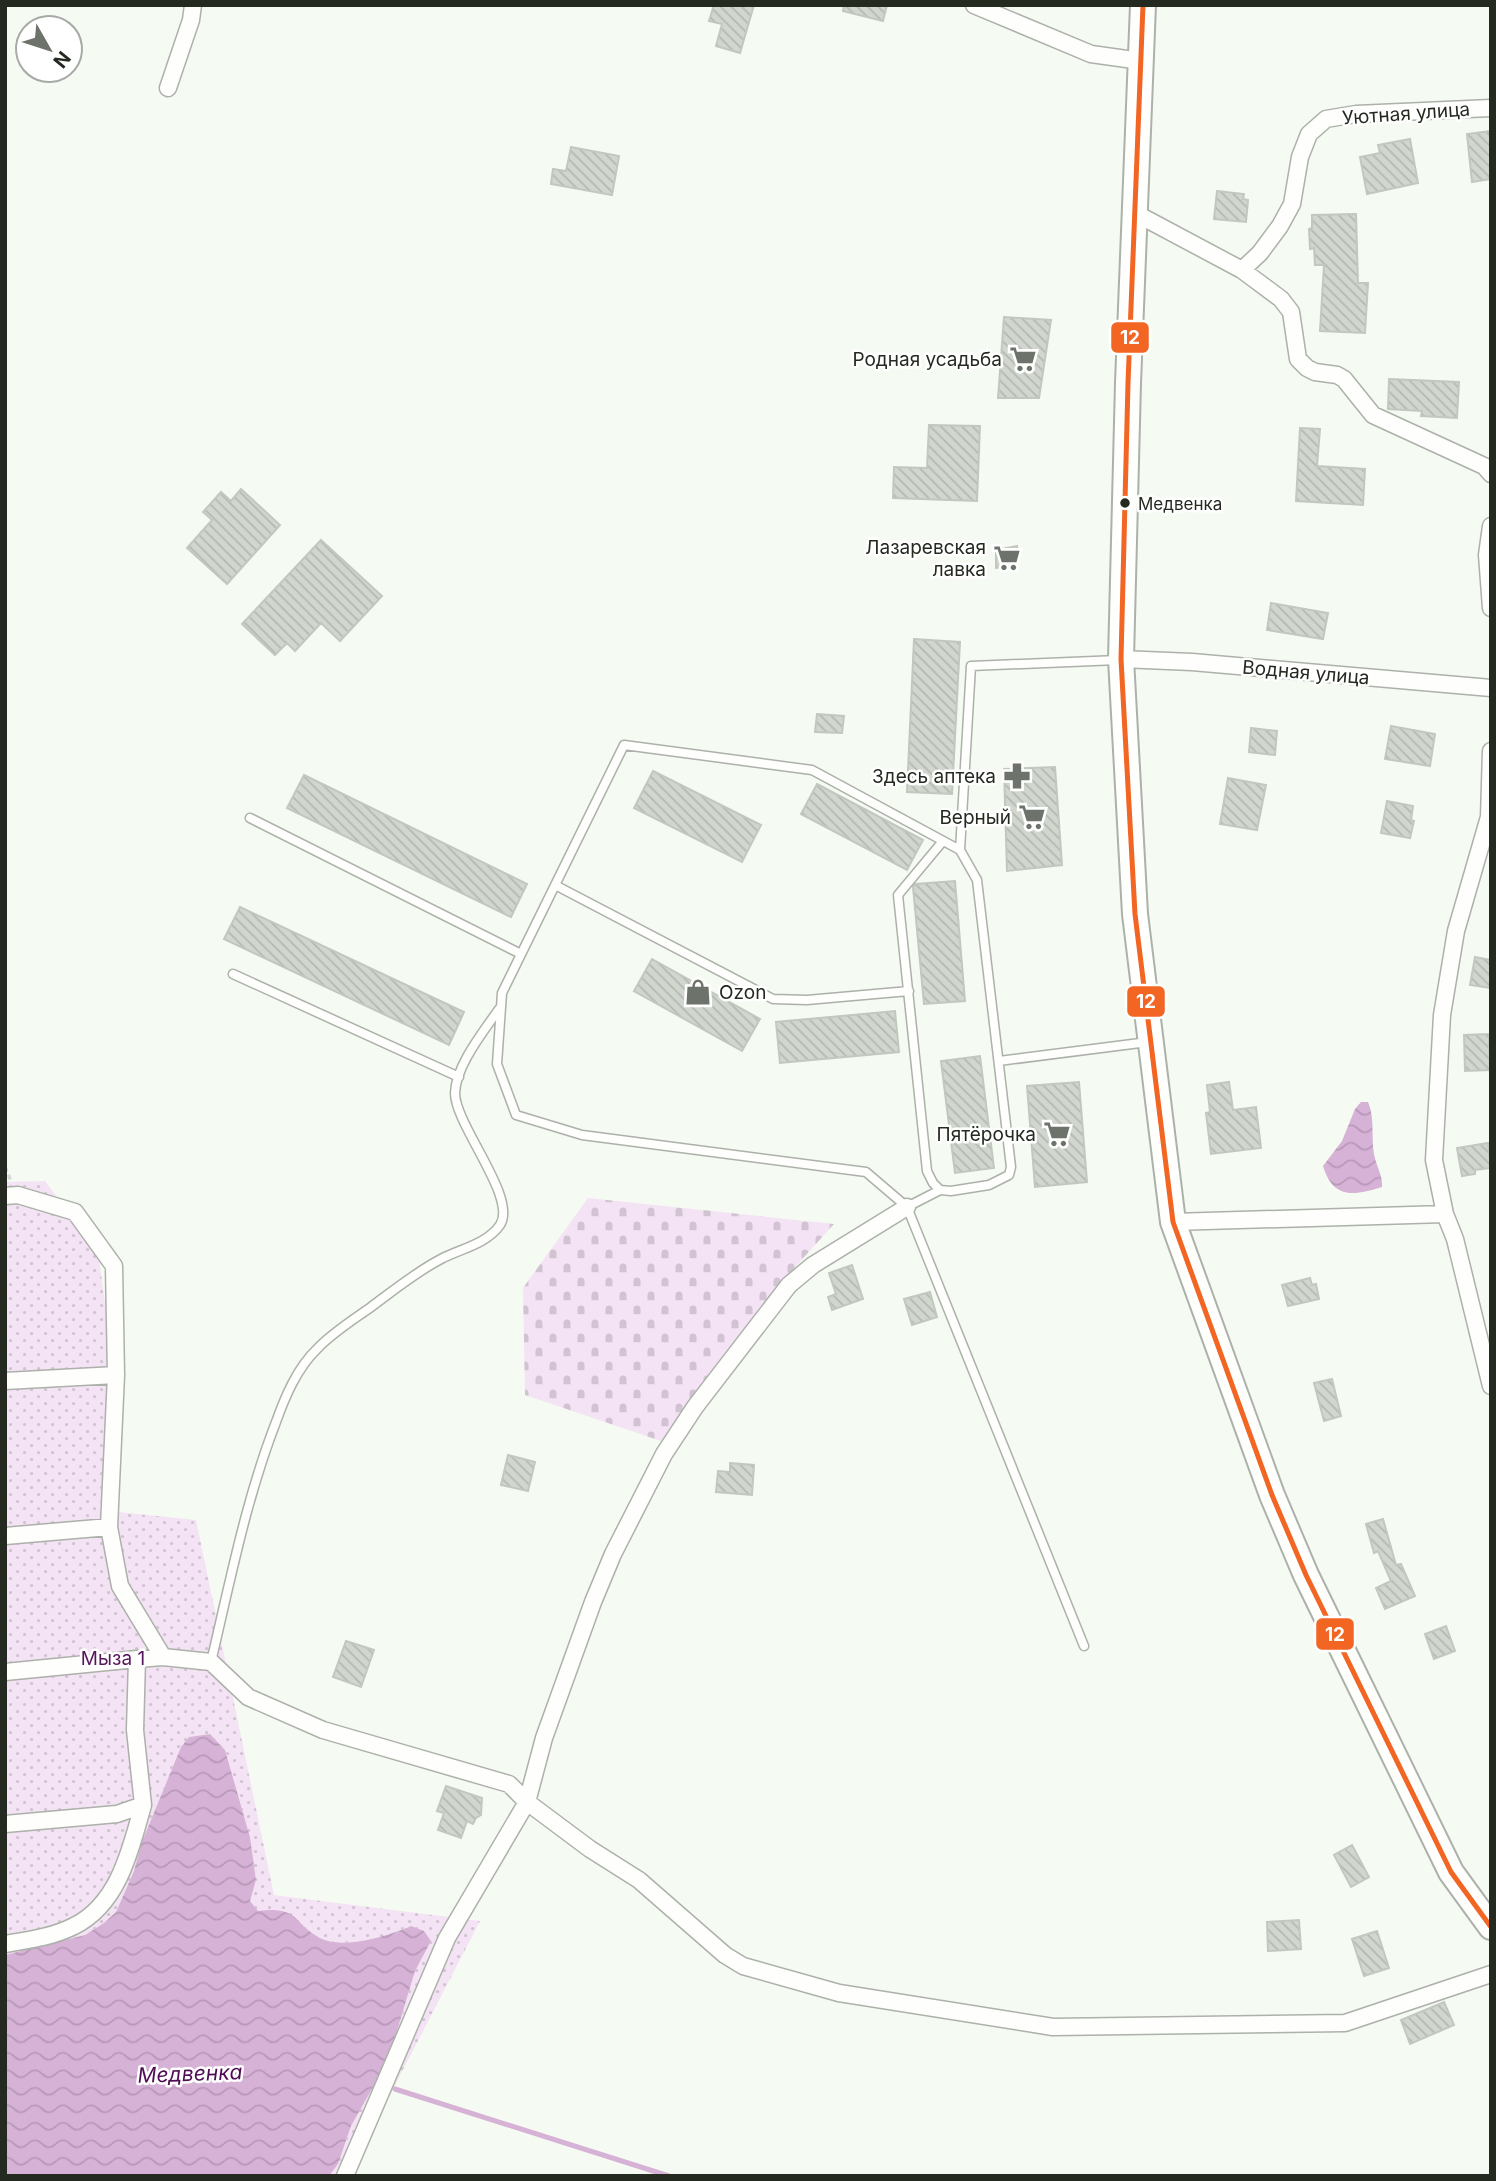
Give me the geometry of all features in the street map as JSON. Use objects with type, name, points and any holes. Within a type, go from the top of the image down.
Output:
[{"type":"main road","points":[[1143,5],[1121,659],[1135,914],[1173,1222],[1272,1496],[1306,1575],[1451,1872],[1491,1927]]},
{"type":"street","points":[[168,88],[191,20],[193,5]]},
{"type":"street","points":[[974,5],[1091,54],[1141,61]]},
{"type":"street","name":"Уютная улица","points":[[1242,270],[1260,253],[1293,204],[1300,158],[1309,134],[1326,120],[1356,114],[1491,108]]},
{"type":"street","points":[[1135,213],[1242,270],[1281,299],[1292,312],[1298,359],[1307,368],[1337,375],[1358,395],[1373,415],[1484,466],[1491,474]]},
{"type":"street","points":[[1491,526],[1487,555],[1491,608]]},
{"type":"street","name":"Водная улица","points":[[1121,659],[1206,663],[1491,688]]},
{"type":"street","points":[[1491,751],[1489,817],[1456,931],[1442,1015],[1434,1160],[1445,1214],[1455,1239],[1491,1386]]},
{"type":"street","points":[[5,1196],[18,1195],[75,1212],[114,1266],[116,1375],[109,1527],[120,1586],[163,1657]]},
{"type":"street","points":[[345,2176],[447,1938],[527,1802],[544,1738],[593,1602],[613,1554],[664,1454],[695,1407],[789,1284],[813,1265],[906,1207]]},
{"type":"street","points":[[1173,1222],[1445,1214]]},
{"type":"street","points":[[5,1381],[116,1375]]},
{"type":"street","points":[[5,1536],[109,1527]]},
{"type":"street","points":[[5,1672],[163,1657],[211,1662],[248,1697],[323,1730],[509,1784],[527,1802],[590,1849],[639,1880],[726,1955],[743,1966],[839,1993],[1053,2026],[1345,2023],[1491,1974]]},
{"type":"street","points":[[5,1944],[48,1936],[76,1926],[98,1908],[127,1862],[143,1805],[135,1730],[137,1659]]},
{"type":"street","points":[[5,1824],[117,1814],[143,1805]]},
{"type":"lane","points":[[960,850],[971,666],[1121,659]]},
{"type":"lane","points":[[906,1207],[940,1190],[951,1191],[989,1185],[1009,1175],[1011,1167],[977,880],[960,850],[812,770],[624,745],[502,993],[497,1064],[516,1115],[582,1135],[866,1172],[906,1207],[1084,1646]]},
{"type":"lane","points":[[250,818],[521,954]]},
{"type":"lane","points":[[940,1190],[927,1171],[898,895],[943,841]]},
{"type":"lane","points":[[555,885],[773,999],[807,1000],[909,991]]},
{"type":"lane","points":[[233,974],[459,1077]]},
{"type":"lane","points":[[211,1662],[262,1458],[285,1400],[306,1362],[336,1333],[413,1276],[488,1236],[500,1224],[503,1214],[499,1194],[455,1094],[459,1077],[471,1051],[501,1007]]},
{"type":"lane","points":[[999,1061],[1151,1041]]},
{"type":"green space","name":"Мыза 1","points":[[45,1181],[98,1252],[113,1360],[100,1510],[196,1520],[274,1895],[480,1921],[348,2176],[329,2176],[338,2164],[351,2126],[376,2082],[394,2041],[415,1971],[431,1941],[411,1926],[366,1940],[343,1943],[331,1941],[313,1934],[283,1915],[258,1911],[250,1901],[256,1880],[250,1837],[225,1750],[210,1734],[189,1737],[181,1747],[116,1912],[104,1924],[85,1935],[5,1955],[5,1182]]},
{"type":"green space","points":[[588,1198],[834,1224],[787,1276],[664,1442],[525,1395],[523,1288]]},
{"type":"water","points":[[1361,1102],[1368,1102],[1370,1108],[1374,1154],[1382,1187],[1362,1192],[1345,1192],[1332,1184],[1323,1166],[1342,1141],[1355,1109]]},
{"type":"water","points":[[210,1734],[225,1750],[250,1837],[256,1880],[250,1901],[258,1911],[288,1913],[320,1938],[341,1943],[366,1940],[411,1926],[424,1931],[431,1941],[415,1971],[394,2041],[376,2082],[351,2126],[338,2164],[329,2176],[5,2176],[5,1955],[85,1935],[116,1912],[181,1747],[189,1737]]},
{"type":"building","points":[[714,5],[754,5],[740,53],[716,46],[722,24],[709,21]]},
{"type":"building","points":[[844,5],[887,5],[883,21],[843,11]]},
{"type":"building","points":[[1491,131],[1491,179],[1472,182],[1467,134]]},
{"type":"building","points":[[1410,139],[1418,183],[1367,194],[1360,157],[1380,153],[1378,145]]},
{"type":"building","points":[[571,147],[619,156],[612,195],[551,184],[553,169],[566,171]]},
{"type":"building","points":[[1217,191],[1244,194],[1243,199],[1248,200],[1246,222],[1214,219]]},
{"type":"building","points":[[1356,214],[1358,283],[1368,283],[1365,333],[1320,331],[1324,265],[1315,265],[1314,248],[1310,249],[1309,229],[1312,228],[1312,215]]},
{"type":"building","name":"Родная усадьба","points":[[1004,317],[1051,320],[1039,398],[998,398]]},
{"type":"building","points":[[1389,379],[1459,382],[1457,418],[1421,416],[1422,411],[1388,409]]},
{"type":"building","points":[[929,425],[980,426],[977,501],[893,498],[894,467],[927,468]]},
{"type":"building","points":[[1300,428],[1320,429],[1317,466],[1365,469],[1363,505],[1296,501]]},
{"type":"building","points":[[241,489],[280,525],[227,584],[187,548],[212,520],[203,512],[221,492],[231,501]]},
{"type":"building","points":[[321,540],[382,596],[340,641],[321,623],[295,651],[287,643],[275,655],[242,624]]},
{"type":"building","name":"Лазаревская лавка","points":[[1017,546],[1017,566],[996,568],[996,550]]},
{"type":"building","points":[[1271,603],[1328,613],[1323,639],[1267,630]]},
{"type":"building","points":[[914,639],[960,642],[952,794],[907,792]]},
{"type":"building","points":[[817,714],[844,716],[842,733],[815,732]]},
{"type":"building","points":[[1391,726],[1435,734],[1430,766],[1385,759]]},
{"type":"building","points":[[1251,728],[1277,731],[1275,755],[1249,752]]},
{"type":"building","name":"Верный","points":[[1055,767],[1062,865],[1007,871],[1004,769]]},
{"type":"building","points":[[653,771],[761,825],[742,862],[634,808]]},
{"type":"building","points":[[304,775],[527,884],[511,917],[287,808]]},
{"type":"building","points":[[1228,778],[1266,785],[1257,830],[1220,824]]},
{"type":"building","points":[[817,784],[923,840],[907,870],[801,814]]},
{"type":"building","points":[[1387,801],[1413,806],[1411,820],[1414,821],[1410,838],[1381,833]]},
{"type":"building","points":[[955,881],[965,1001],[924,1004],[913,887],[915,884]]},
{"type":"building","points":[[240,907],[464,1012],[449,1045],[224,939]]},
{"type":"building","points":[[1475,957],[1491,960],[1491,988],[1470,985]]},
{"type":"building","points":[[652,959],[760,1019],[742,1051],[634,991]]},
{"type":"building","points":[[895,1011],[899,1052],[780,1063],[776,1022]]},
{"type":"building","points":[[1489,1034],[1490,1070],[1465,1071],[1464,1035]]},
{"type":"building","points":[[980,1056],[994,1168],[955,1173],[941,1061]]},
{"type":"building","name":"Пятёрочка","points":[[1079,1082],[1087,1182],[1035,1187],[1027,1086]]},
{"type":"building","points":[[1229,1082],[1233,1110],[1256,1107],[1261,1148],[1211,1154],[1206,1113],[1210,1112],[1207,1085]]},
{"type":"building","points":[[1488,1143],[1491,1168],[1475,1170],[1475,1174],[1462,1176],[1457,1148]]},
{"type":"building","points":[[852,1265],[863,1299],[832,1310],[828,1297],[836,1294],[829,1273]]},
{"type":"building","points":[[1310,1278],[1312,1285],[1316,1284],[1319,1299],[1288,1306],[1282,1285]]},
{"type":"building","points":[[930,1292],[937,1317],[912,1325],[904,1299]]},
{"type":"building","points":[[1332,1379],[1341,1416],[1324,1421],[1314,1383]]},
{"type":"building","points":[[508,1455],[535,1462],[528,1491],[501,1485]]},
{"type":"building","points":[[730,1463],[754,1465],[752,1495],[716,1492],[718,1471],[730,1472]]},
{"type":"building","points":[[1383,1519],[1396,1565],[1401,1564],[1415,1596],[1385,1609],[1376,1588],[1391,1581],[1378,1551],[1374,1553],[1366,1524]]},
{"type":"building","points":[[1446,1626],[1455,1651],[1434,1659],[1425,1634]]},
{"type":"building","points":[[346,1641],[374,1650],[361,1687],[333,1677]]},
{"type":"building","points":[[446,1786],[482,1798],[481,1815],[473,1824],[467,1821],[461,1838],[438,1830],[444,1813],[437,1811]]},
{"type":"building","points":[[1352,1845],[1369,1877],[1351,1887],[1334,1855]]},
{"type":"building","points":[[1299,1920],[1301,1949],[1268,1951],[1267,1922]]},
{"type":"building","points":[[1377,1931],[1389,1968],[1364,1976],[1352,1939]]},
{"type":"building","points":[[1444,2002],[1454,2025],[1410,2044],[1401,2020]]},
{"type":"waterway","name":"Медвенка","points":[[395,2089],[669,2176]]},
{"type":"transit line","name":"12","points":[[1143,5],[1128,383],[1121,659],[1135,914],[1173,1222],[1272,1495],[1306,1575],[1451,1872],[1491,1927]]},
{"type":"place","name":"Родная усадьба","points":[[1023,359]]},
{"type":"place","name":"Медвенка","points":[[1125,503]]},
{"type":"place","name":"Лазаревская лавка","points":[[1007,558]]},
{"type":"place","name":"Здесь аптека","points":[[1017,776]]},
{"type":"place","name":"Верный","points":[[1032,817]]},
{"type":"place","name":"Ozon","points":[[698,992]]},
{"type":"place","name":"Пятёрочка","points":[[1057,1134]]}]
